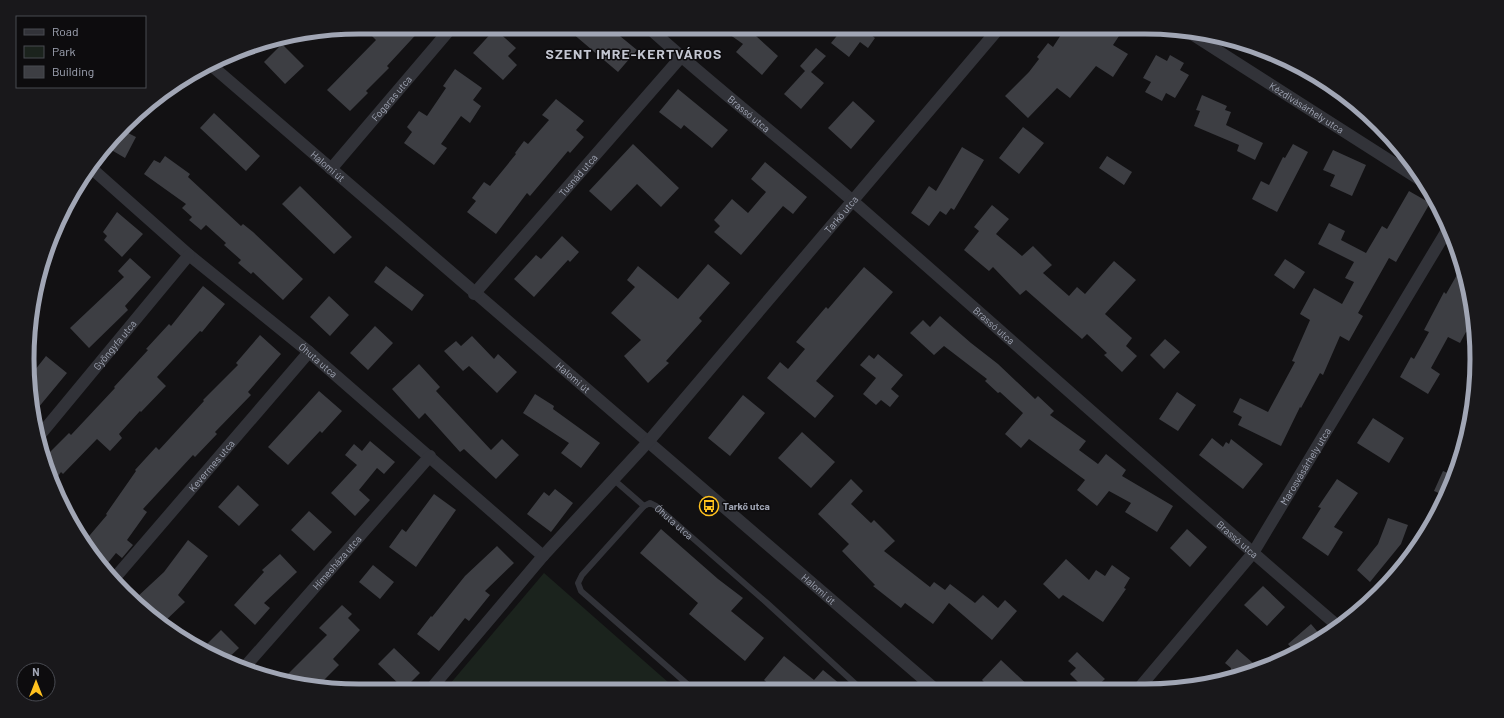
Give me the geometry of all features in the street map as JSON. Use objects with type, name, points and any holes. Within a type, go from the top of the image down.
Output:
[{"type":"street","name":"Fogaras utca","points":[[331,169],[446,34]]},
{"type":"street","name":"Brassó utca","points":[[656,34],[852,201],[1334,623]]},
{"type":"street","name":"Tarkő utca","points":[[435,684],[543,556],[648,442],[994,34]]},
{"type":"street","name":"Kézdivásárhely utca","points":[[1199,39],[1413,175]]},
{"type":"street","name":"Tusnád utca","points":[[474,294],[681,57]]},
{"type":"street","name":"Halomi út","points":[[215,68],[474,294],[929,684]]},
{"type":"street","name":"Óhuta utca","points":[[94,171],[189,256],[309,352],[543,556]]},
{"type":"street","name":"Marosvásárhely utca","points":[[1142,684],[1253,553],[1445,234]]},
{"type":"street","name":"Gyöngyfa utca","points":[[42,432],[189,256]]},
{"type":"street","name":"Kevermes utca","points":[[117,575],[309,352]]},
{"type":"street","name":"Hímesháza utca","points":[[247,664],[430,456]]},
{"type":"lane","points":[[613,479],[644,506]]},
{"type":"lane","name":"Óhuta utca","points":[[687,684],[582,591],[578,583],[582,576],[644,506],[650,503],[656,506],[767,603],[856,684]]},
{"type":"green space","points":[[544,573],[670,684],[450,684]]},
{"type":"building","points":[[417,34],[387,66],[389,68],[366,91],[368,93],[350,111],[327,90],[376,40],[371,35]]},
{"type":"building","points":[[490,34],[501,34],[516,48],[508,56],[517,65],[503,80],[473,53]]},
{"type":"building","points":[[573,34],[618,34],[637,50],[618,72]]},
{"type":"building","points":[[729,34],[754,34],[778,56],[762,75],[736,52],[743,44]]},
{"type":"building","points":[[838,34],[870,34],[875,38],[868,48],[860,42],[849,57],[831,43]]},
{"type":"building","points":[[1061,34],[1120,34],[1113,45],[1128,54],[1113,77],[1096,66],[1070,98],[1057,88],[1028,118],[1005,96],[1029,72],[1039,59],[1037,57],[1048,43],[1053,47]]},
{"type":"building","points":[[282,44],[304,66],[285,84],[264,62]]},
{"type":"building","points":[[816,48],[826,56],[811,72],[824,83],[801,109],[784,94],[805,71],[800,66]]},
{"type":"building","points":[[1156,55],[1167,61],[1170,55],[1184,63],[1180,70],[1189,75],[1175,98],[1166,93],[1162,101],[1145,92],[1151,82],[1143,78]]},
{"type":"building","points":[[455,69],[482,88],[473,100],[481,106],[470,123],[461,116],[441,144],[447,148],[434,165],[404,143],[412,132],[407,127],[419,111],[427,116],[446,88],[443,86]]},
{"type":"building","points":[[678,89],[728,130],[712,148],[684,125],[681,129],[659,112]]},
{"type":"building","points":[[1202,95],[1227,106],[1225,110],[1231,112],[1226,125],[1263,143],[1255,160],[1237,151],[1239,145],[1194,126],[1200,111],[1196,110]]},
{"type":"building","points":[[556,99],[584,121],[576,130],[584,137],[570,153],[568,151],[530,196],[527,193],[496,234],[467,212],[476,201],[472,198],[484,182],[490,186],[516,154],[515,153],[524,141],[528,144],[549,120],[542,115]]},
{"type":"building","points":[[853,101],[875,121],[851,149],[828,128]]},
{"type":"building","points":[[214,113],[260,156],[246,171],[200,128]]},
{"type":"building","points":[[1023,127],[1044,143],[1019,174],[999,158]]},
{"type":"building","points":[[126,132],[136,137],[125,158],[111,150]]},
{"type":"building","points":[[633,144],[679,188],[661,207],[637,184],[611,211],[589,191]]},
{"type":"building","points":[[1293,144],[1308,152],[1277,212],[1252,199],[1261,181],[1269,185],[1283,157],[1285,158]]},
{"type":"building","points":[[962,147],[984,160],[954,210],[951,208],[946,215],[940,211],[929,226],[911,213],[929,186],[936,191]]},
{"type":"building","points":[[1333,150],[1366,165],[1352,196],[1330,186],[1335,175],[1323,170]]},
{"type":"building","points":[[165,156],[190,174],[188,177],[241,226],[243,224],[253,232],[303,279],[283,300],[253,272],[251,274],[238,263],[241,260],[224,245],[226,243],[206,225],[201,230],[189,220],[192,217],[182,208],[186,204],[144,174],[154,160],[160,163]]},
{"type":"building","points":[[1107,156],[1132,172],[1124,185],[1099,168]]},
{"type":"building","points":[[765,162],[807,197],[793,214],[783,206],[741,255],[714,232],[720,226],[714,220],[732,199],[748,213],[766,192],[751,179]]},
{"type":"building","points":[[300,186],[352,237],[334,254],[282,204]]},
{"type":"building","points":[[1409,191],[1429,202],[1396,262],[1389,258],[1358,313],[1363,316],[1349,341],[1340,336],[1323,375],[1320,373],[1301,408],[1300,407],[1281,446],[1238,425],[1242,417],[1233,412],[1240,398],[1268,412],[1295,362],[1292,361],[1310,320],[1300,314],[1314,288],[1342,304],[1354,282],[1345,278],[1354,262],[1318,244],[1329,223],[1345,231],[1341,240],[1366,253],[1382,226],[1387,229]]},
{"type":"building","points":[[992,205],[1009,219],[996,234],[1022,256],[1033,246],[1052,265],[1043,273],[1069,296],[1077,287],[1085,294],[1114,261],[1136,280],[1105,314],[1132,338],[1126,346],[1137,356],[1122,372],[1104,355],[1107,353],[1087,334],[1082,339],[1026,290],[1020,295],[993,267],[989,271],[964,250],[979,231],[974,227]]},
{"type":"building","points":[[117,212],[143,234],[122,257],[104,240],[107,236],[103,232]]},
{"type":"building","points":[[562,236],[579,252],[570,262],[568,260],[534,297],[514,279],[536,255],[541,259]]},
{"type":"building","points":[[130,258],[151,277],[125,306],[128,310],[89,348],[70,328],[124,277],[118,271]]},
{"type":"building","points":[[1285,259],[1305,272],[1294,289],[1274,275]]},
{"type":"building","points":[[708,264],[730,283],[699,318],[702,321],[666,361],[669,363],[648,383],[624,356],[641,340],[611,313],[635,287],[627,280],[638,266],[678,299]]},
{"type":"building","points":[[386,266],[424,295],[412,311],[374,282]]},
{"type":"building","points":[[864,267],[893,292],[816,381],[834,396],[815,418],[767,378],[780,362],[788,369],[805,349],[796,342],[826,307],[828,309]]},
{"type":"building","points":[[1458,273],[1464,296],[1469,333],[1466,332],[1460,343],[1448,337],[1431,368],[1440,374],[1428,394],[1400,377],[1411,357],[1414,359],[1429,332],[1424,330],[1444,292],[1446,294]]},
{"type":"building","points":[[203,286],[225,304],[202,332],[200,331],[157,377],[166,386],[119,434],[122,438],[110,451],[97,439],[63,474],[61,472],[57,478],[48,454],[69,433],[71,435],[115,388],[114,387],[148,350],[146,349],[169,324],[171,326]]},
{"type":"building","points":[[329,296],[349,315],[330,336],[310,317]]},
{"type":"building","points":[[940,316],[998,364],[1035,399],[1038,396],[1054,411],[1050,415],[1086,441],[1079,450],[1098,464],[1106,454],[1126,470],[1122,476],[1173,506],[1157,532],[1125,512],[1131,503],[1109,491],[1097,506],[1077,490],[1085,480],[1029,439],[1021,448],[1005,434],[1023,413],[1000,392],[998,393],[985,381],[987,379],[944,346],[934,355],[910,333],[923,320],[930,327]]},
{"type":"building","points":[[375,326],[393,343],[368,370],[350,353]]},
{"type":"building","points":[[260,335],[281,354],[248,392],[251,395],[215,432],[217,434],[195,457],[193,455],[143,509],[147,512],[127,540],[133,545],[122,558],[116,553],[107,564],[88,538],[107,515],[106,514],[136,471],[135,470],[156,447],[159,450],[204,401],[203,400],[238,365],[236,363]]},
{"type":"building","points":[[472,336],[494,359],[498,354],[517,372],[497,393],[469,366],[463,371],[444,351],[456,341],[461,346]]},
{"type":"building","points":[[1165,339],[1180,352],[1164,369],[1150,355]]},
{"type":"building","points":[[878,354],[903,375],[891,389],[899,396],[890,407],[881,400],[876,405],[863,394],[876,378],[860,365],[869,355],[874,359]]},
{"type":"building","points":[[46,356],[67,373],[38,408],[35,380],[35,371]]},
{"type":"building","points":[[419,364],[440,387],[436,391],[491,450],[502,439],[519,455],[496,479],[464,449],[460,452],[425,413],[419,419],[392,389]]},
{"type":"building","points":[[319,391],[342,411],[322,433],[320,431],[288,465],[268,447]]},
{"type":"building","points":[[1177,392],[1196,405],[1178,431],[1159,419]]},
{"type":"building","points":[[535,394],[554,406],[553,409],[600,443],[581,468],[561,453],[569,443],[523,413]]},
{"type":"building","points":[[743,395],[765,413],[730,456],[708,438]]},
{"type":"building","points":[[1373,418],[1404,438],[1389,463],[1357,443]]},
{"type":"building","points":[[802,432],[835,462],[811,488],[778,458]]},
{"type":"building","points":[[1212,438],[1223,447],[1226,442],[1229,444],[1231,439],[1263,464],[1243,489],[1199,455]]},
{"type":"building","points":[[370,441],[395,462],[384,474],[377,468],[359,490],[370,500],[355,516],[331,493],[357,465],[345,455],[354,444],[362,451]]},
{"type":"building","points":[[1443,471],[1449,473],[1440,494],[1434,491]]},
{"type":"building","points":[[851,479],[863,491],[851,504],[871,523],[874,520],[895,541],[884,551],[930,587],[934,582],[945,590],[950,584],[975,603],[983,595],[998,608],[1005,600],[1017,611],[992,640],[949,603],[933,624],[905,603],[901,608],[873,586],[875,585],[842,551],[849,544],[818,514]]},
{"type":"building","points":[[1337,479],[1358,493],[1334,527],[1343,532],[1328,556],[1302,538],[1321,508],[1318,507]]},
{"type":"building","points":[[238,485],[259,505],[239,526],[218,507]]},
{"type":"building","points":[[555,489],[573,503],[551,532],[527,514],[544,492],[549,496]]},
{"type":"building","points":[[434,494],[456,510],[416,567],[389,547],[402,529],[406,532]]},
{"type":"building","points":[[309,511],[332,532],[314,551],[291,530]]},
{"type":"building","points":[[1388,518],[1408,525],[1401,544],[1370,582],[1357,570],[1378,544]]},
{"type":"building","points":[[661,529],[718,579],[743,598],[731,611],[764,638],[745,661],[689,614],[698,603],[640,553]]},
{"type":"building","points":[[1187,529],[1207,547],[1190,567],[1170,548]]},
{"type":"building","points":[[188,540],[208,556],[178,595],[185,602],[166,620],[138,597],[164,572]]},
{"type":"building","points":[[497,546],[514,563],[485,591],[490,595],[469,621],[465,618],[439,651],[417,634],[465,576]]},
{"type":"building","points":[[280,554],[297,572],[264,603],[270,608],[255,625],[234,605],[264,572],[262,570]]},
{"type":"building","points":[[1066,559],[1089,580],[1096,570],[1105,576],[1112,565],[1130,578],[1124,588],[1126,589],[1103,622],[1063,595],[1059,599],[1043,584]]},
{"type":"building","points":[[373,565],[394,582],[380,599],[359,582]]},
{"type":"building","points":[[1263,586],[1285,607],[1267,626],[1244,605]]},
{"type":"building","points":[[342,605],[352,614],[348,618],[360,630],[333,659],[339,665],[322,682],[286,676],[327,635],[319,628]]},
{"type":"building","points":[[1311,624],[1319,633],[1292,648],[1288,644]]},
{"type":"building","points":[[221,630],[239,648],[230,657],[206,645]]},
{"type":"building","points":[[394,648],[420,673],[409,684],[399,684],[378,664]]},
{"type":"building","points":[[1237,649],[1253,663],[1251,664],[1253,666],[1230,673],[1231,668],[1225,663]]},
{"type":"building","points":[[1077,652],[1105,679],[1099,684],[1080,684],[1070,674],[1076,668],[1068,661]]},
{"type":"building","points":[[784,656],[814,680],[823,670],[840,684],[769,684],[764,680]]},
{"type":"building","points":[[1001,660],[1027,684],[986,684],[982,680]]},
{"type":"place","name":"Tarkő utca","points":[[709,506]]},
{"type":"district","name":"SZENT IMRE-KERTVÁROS","points":[[634,54]]}]
